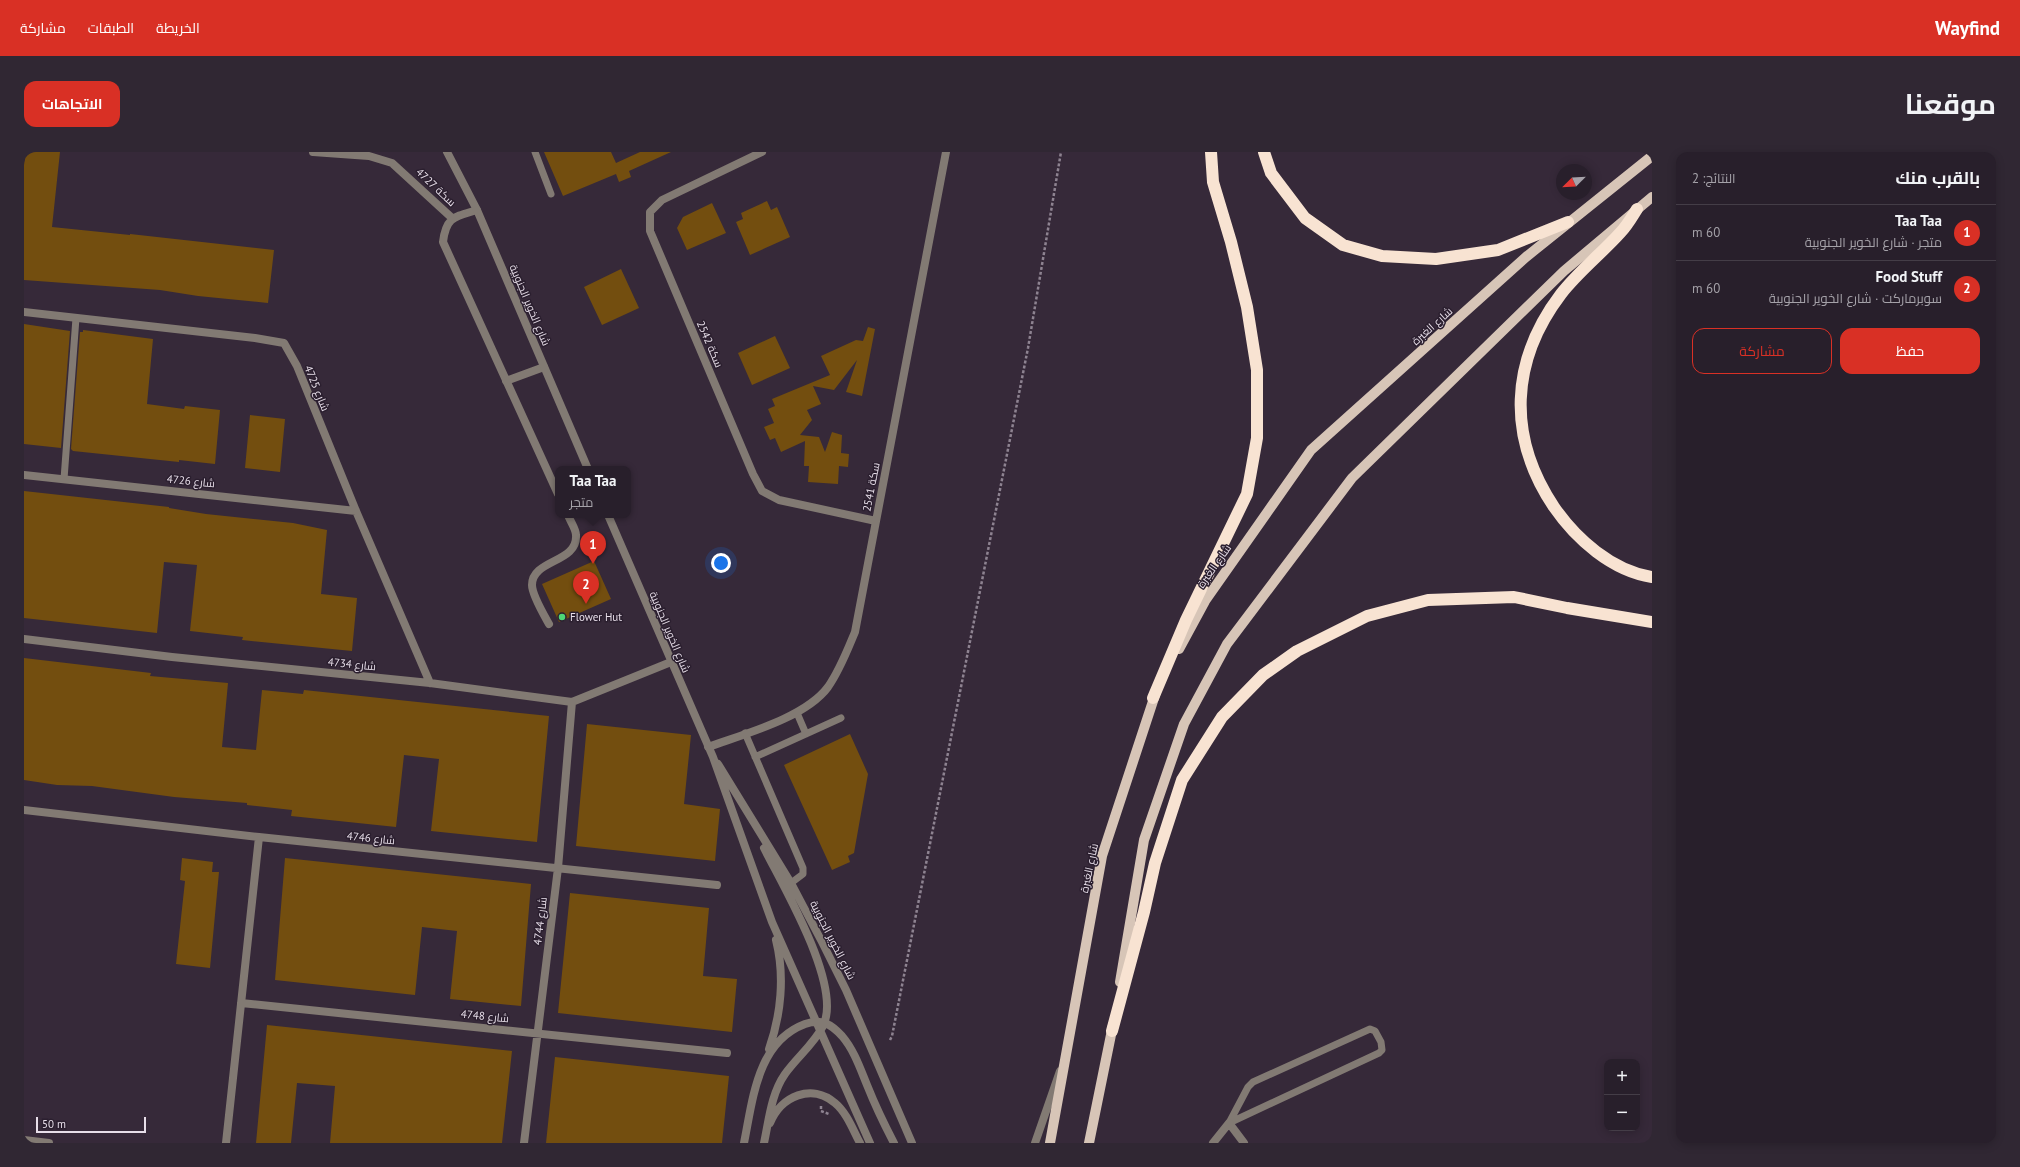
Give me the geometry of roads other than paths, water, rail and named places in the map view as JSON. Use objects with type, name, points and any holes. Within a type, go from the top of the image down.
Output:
[{"type":"highway","points":[[1153,698],[1186,620],[1248,494],[1257,438],[1256,363],[1247,306],[1231,242],[1213,182],[1211,152]]},
{"type":"highway","points":[[1264,152],[1271,172],[1304,218],[1343,245],[1382,256],[1436,259],[1498,250],[1568,222]]},
{"type":"highway","points":[[1637,209],[1622,232],[1562,293],[1543,320],[1530,347],[1523,375],[1521,409],[1523,439],[1534,471],[1546,495],[1561,517],[1581,540],[1609,560],[1642,575],[1652,577]]},
{"type":"highway","points":[[1112,1031],[1144,912],[1155,863],[1182,780],[1222,717],[1263,675],[1297,651],[1367,616],[1428,600],[1514,596],[1567,608],[1652,622]]},
{"type":"main road","name":"شارع الغبرة","points":[[1050,1143],[1102,856],[1153,698],[1205,601],[1311,450],[1520,262],[1652,156]]},
{"type":"main road","points":[[1089,1143],[1112,1031],[1144,840],[1184,724],[1227,644],[1352,478],[1549,285],[1652,197]]},
{"type":"street","name":"سكة 4727","points":[[313,152],[369,156],[392,163],[452,218]]},
{"type":"street","name":"شارع الخوير الجنوبية","points":[[447,152],[477,210],[587,466]]},
{"type":"street","name":"سكة 2542","points":[[762,152],[662,200],[650,212],[650,232],[750,467],[762,490],[779,500],[876,521]]},
{"type":"street","name":"سكة 2541","points":[[708,747],[797,713],[814,702],[827,688],[840,668],[855,632],[946,152]]},
{"type":"street","points":[[477,210],[452,218],[445,228],[443,242],[555,487]]},
{"type":"street","name":"4725 شارع","points":[[24,312],[255,338],[284,343],[297,366],[356,511],[430,683]]},
{"type":"street","points":[[506,381],[544,367]]},
{"type":"street","name":"4726 شارع","points":[[24,475],[356,511]]},
{"type":"street","points":[[548,624],[532,587],[532,579],[538,571],[567,554],[574,546],[576,534],[569,518]]},
{"type":"street","name":"شارع الخوير الجنوبية","points":[[609,518],[713,757],[772,922],[870,1143]]},
{"type":"street","name":"4734 شارع","points":[[24,639],[172,657],[430,683],[572,702],[671,662]]},
{"type":"street","name":"4744 شارع","points":[[524,1143],[558,868],[572,702]]},
{"type":"street","name":"شارع الخوير الجنوبية","points":[[713,757],[728,778],[750,819],[791,883],[846,990],[912,1143]]},
{"type":"street","name":"4746 شارع","points":[[24,810],[259,837],[717,885]]},
{"type":"street","points":[[750,819],[804,928],[820,966],[828,994],[825,1023],[785,1073],[779,1084],[765,1139]]},
{"type":"street","points":[[226,1143],[259,837]]},
{"type":"street","points":[[744,1143],[757,1083],[774,1036],[781,990],[777,944],[772,922]]},
{"type":"street","name":"4748 شارع","points":[[241,1003],[727,1053]]},
{"type":"street","points":[[766,1057],[786,1035],[798,1027],[816,1021],[825,1023],[842,1036],[855,1057],[894,1143]]},
{"type":"street","points":[[1035,1143],[1066,1053]]},
{"type":"street","points":[[765,1139],[772,1120],[781,1107],[793,1097],[808,1092],[822,1094],[836,1104],[847,1118],[860,1143]]},
{"type":"street","points":[[1213,1143],[1229,1123],[1244,1143]]},
{"type":"street","points":[[24,1140],[49,1143]]},
{"type":"lane","points":[[535,152],[551,194]]},
{"type":"lane","points":[[64,479],[76,318]]},
{"type":"lane","points":[[797,713],[806,734]]},
{"type":"lane","points":[[755,757],[841,718]]},
{"type":"lane","points":[[745,733],[803,868],[803,874],[791,883]]},
{"type":"lane","points":[[1367,1030],[1375,1031],[1382,1046],[1379,1053],[1229,1123],[1248,1087],[1253,1082],[1367,1030]]},
{"type":"place","name":"Taa Taa","points":[[593,564]]},
{"type":"place","name":"Food Stuff","points":[[586,604]]},
{"type":"place","name":"Flower Hut","points":[[562,617]]}]
